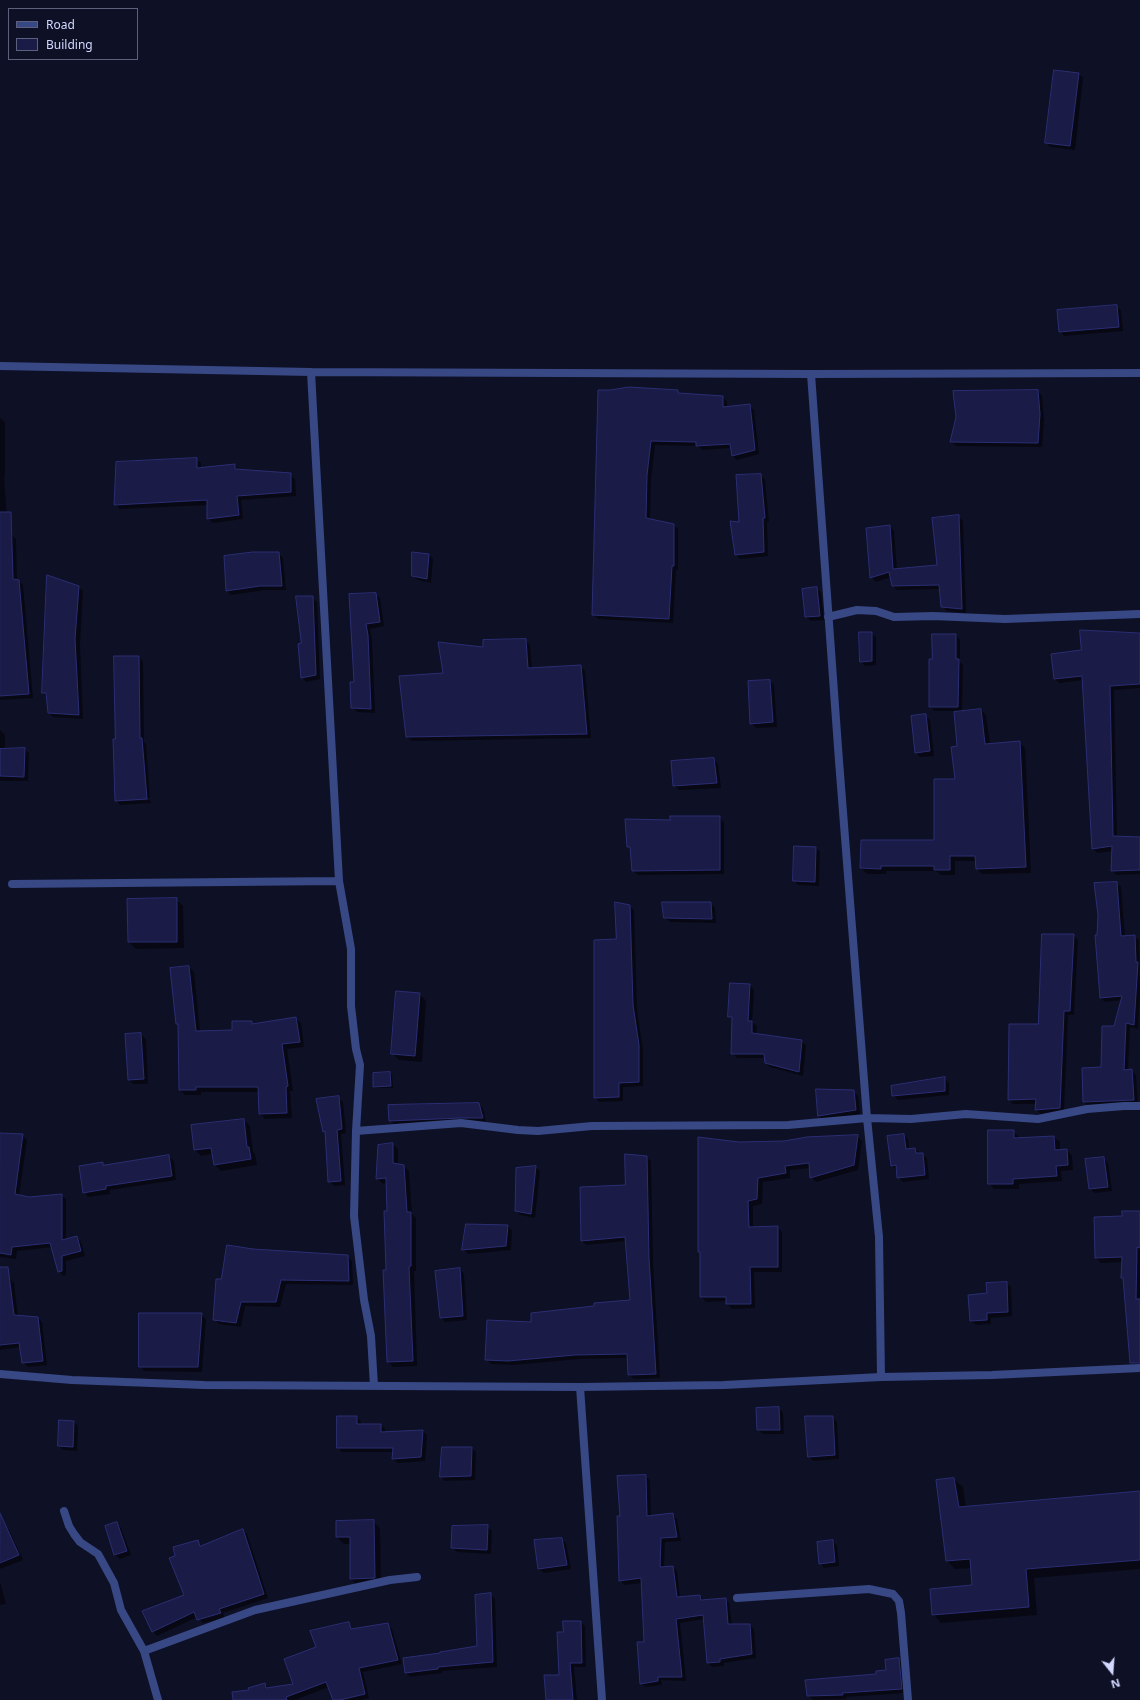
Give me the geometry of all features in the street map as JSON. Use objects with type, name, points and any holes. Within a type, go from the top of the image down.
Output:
[{"type":"street","points":[[0,366],[311,372],[811,374],[1140,372]]},
{"type":"street","points":[[311,372],[339,881],[351,948],[351,1006],[356,1049],[360,1065],[356,1131],[354,1216],[364,1300],[371,1336],[374,1386]]},
{"type":"street","points":[[811,374],[828,617],[867,1118],[879,1237],[881,1377]]},
{"type":"street","points":[[828,617],[857,610],[876,611],[894,617],[933,616],[1005,619],[1140,614]]},
{"type":"street","points":[[12,884],[339,881]]},
{"type":"street","points":[[356,1131],[461,1123],[538,1131],[592,1126],[788,1125],[867,1118],[911,1119],[966,1114],[1038,1119],[1087,1109],[1140,1106]]},
{"type":"street","points":[[0,1374],[72,1380],[204,1386],[580,1387],[724,1385],[881,1377],[1140,1368]]},
{"type":"street","points":[[580,1387],[602,1700]]},
{"type":"street","points":[[64,1511],[69,1526],[74,1534],[80,1542],[98,1554],[114,1583],[120,1610],[144,1650],[158,1700]]},
{"type":"street","points":[[144,1650],[255,1610],[390,1580],[417,1577]]},
{"type":"street","points":[[737,1598],[869,1589],[893,1594],[898,1601],[901,1613],[908,1700]]},
{"type":"building","points":[[1054,70],[1079,73],[1070,146],[1045,143]]},
{"type":"building","points":[[1117,305],[1119,327],[1059,332],[1057,310]]},
{"type":"building","points":[[629,387],[678,390],[678,393],[723,396],[723,407],[750,404],[755,450],[732,456],[730,444],[696,446],[696,442],[651,441],[647,475],[646,518],[674,524],[674,566],[672,566],[669,619],[592,615],[598,390]]},
{"type":"building","points":[[1038,390],[1040,414],[1038,443],[950,442],[956,417],[953,391]]},
{"type":"building","points":[[197,458],[197,468],[235,464],[235,469],[291,473],[291,492],[237,496],[239,515],[207,519],[207,500],[114,505],[116,462]]},
{"type":"building","points":[[761,474],[765,518],[763,518],[764,552],[735,555],[730,521],[739,522],[736,475]]},
{"type":"building","points":[[0,512],[11,512],[13,579],[19,580],[29,694],[0,696]]},
{"type":"building","points":[[959,515],[962,609],[941,607],[939,585],[892,586],[889,572],[870,578],[866,528],[890,525],[893,569],[937,565],[932,518]]},
{"type":"building","points":[[253,552],[279,552],[282,586],[260,586],[226,591],[224,556]]},
{"type":"building","points":[[412,552],[429,554],[427,579],[412,576]]},
{"type":"building","points":[[47,575],[79,586],[75,639],[79,715],[48,713],[46,693],[42,693]]},
{"type":"building","points":[[817,587],[820,616],[805,617],[802,589]]},
{"type":"building","points":[[376,593],[380,622],[366,624],[368,635],[371,709],[351,708],[350,682],[354,682],[349,594]]},
{"type":"building","points":[[296,596],[313,596],[316,675],[301,678],[298,644],[301,643]]},
{"type":"building","points":[[1080,630],[1140,633],[1140,684],[1110,686],[1113,836],[1140,837],[1140,870],[1111,871],[1112,846],[1092,849],[1082,676],[1054,679],[1051,654],[1081,650]]},
{"type":"building","points":[[859,632],[872,632],[872,661],[860,662]]},
{"type":"building","points":[[932,634],[956,634],[956,659],[959,659],[958,707],[929,707],[929,659],[932,659]]},
{"type":"building","points":[[526,639],[528,668],[581,665],[587,734],[406,737],[399,676],[443,673],[438,642],[483,647],[483,640]]},
{"type":"building","points":[[114,656],[139,656],[140,738],[142,738],[147,799],[115,801],[113,739],[115,739]]},
{"type":"building","points":[[770,680],[773,722],[750,724],[748,681]]},
{"type":"building","points":[[981,709],[985,744],[1020,741],[1026,867],[976,869],[975,856],[950,856],[950,870],[934,870],[934,866],[881,866],[881,869],[860,868],[861,840],[934,840],[934,779],[955,779],[951,747],[957,746],[954,712]]},
{"type":"building","points":[[926,714],[930,751],[915,753],[911,716]]},
{"type":"building","points":[[25,748],[24,777],[0,776],[0,749]]},
{"type":"building","points":[[714,758],[717,783],[673,786],[671,761]]},
{"type":"building","points":[[670,816],[720,816],[720,870],[632,871],[630,847],[627,847],[625,819],[670,820]]},
{"type":"building","points":[[794,846],[816,847],[815,882],[793,881]]},
{"type":"building","points":[[1117,882],[1121,936],[1135,935],[1136,962],[1138,962],[1134,1025],[1126,1023],[1124,1070],[1132,1069],[1134,1100],[1083,1102],[1082,1068],[1101,1067],[1102,1026],[1114,1026],[1122,996],[1100,998],[1095,935],[1097,935],[1098,915],[1094,883]]},
{"type":"building","points":[[177,898],[177,942],[128,942],[127,899]]},
{"type":"building","points":[[615,902],[630,905],[633,1005],[639,1045],[639,1082],[619,1083],[619,1097],[594,1098],[594,940],[616,939]]},
{"type":"building","points":[[662,902],[711,902],[712,919],[664,918]]},
{"type":"building","points":[[1042,934],[1074,934],[1070,1011],[1064,1011],[1060,1108],[1035,1110],[1036,1099],[1008,1100],[1009,1024],[1038,1024]]},
{"type":"building","points":[[189,966],[196,1031],[232,1030],[232,1021],[252,1021],[252,1024],[296,1017],[300,1042],[282,1044],[288,1086],[286,1087],[287,1113],[259,1114],[258,1087],[196,1087],[196,1090],[179,1090],[178,1024],[176,1024],[170,968]]},
{"type":"building","points":[[730,983],[750,984],[748,1021],[752,1021],[752,1033],[802,1040],[799,1072],[765,1063],[764,1054],[731,1054],[732,1017],[728,1017]]},
{"type":"building","points":[[396,991],[420,993],[415,1056],[391,1054]]},
{"type":"building","points":[[141,1033],[144,1079],[128,1080],[125,1034]]},
{"type":"building","points":[[390,1072],[391,1086],[373,1087],[373,1073]]},
{"type":"building","points":[[945,1077],[945,1091],[892,1096],[891,1086]]},
{"type":"building","points":[[816,1089],[854,1090],[856,1110],[818,1116]]},
{"type":"building","points":[[339,1096],[342,1129],[337,1130],[341,1181],[328,1182],[325,1131],[323,1132],[316,1099]]},
{"type":"building","points":[[479,1103],[483,1118],[389,1121],[388,1105]]},
{"type":"building","points":[[244,1119],[247,1147],[249,1147],[251,1159],[214,1165],[211,1148],[194,1150],[191,1125]]},
{"type":"building","points":[[988,1130],[1014,1130],[1014,1138],[1054,1136],[1055,1150],[1067,1149],[1068,1165],[1056,1166],[1057,1176],[1013,1179],[1013,1184],[988,1184]]},
{"type":"building","points":[[0,1133],[23,1134],[15,1194],[29,1197],[62,1194],[62,1240],[77,1236],[81,1251],[62,1256],[62,1271],[58,1272],[50,1243],[12,1247],[11,1255],[0,1253]]},
{"type":"building","points":[[904,1134],[906,1149],[915,1148],[916,1153],[923,1153],[925,1175],[897,1178],[896,1165],[891,1166],[887,1136]]},
{"type":"building","points":[[858,1135],[854,1165],[810,1178],[809,1163],[785,1166],[786,1173],[758,1178],[757,1199],[748,1201],[749,1227],[778,1226],[778,1267],[750,1267],[751,1304],[726,1304],[726,1297],[700,1297],[700,1252],[698,1252],[698,1137],[739,1142],[784,1141],[807,1137]]},
{"type":"building","points":[[393,1143],[393,1163],[404,1165],[407,1212],[411,1212],[411,1266],[409,1267],[413,1361],[387,1362],[383,1270],[386,1270],[384,1211],[387,1211],[386,1178],[376,1179],[378,1145]]},
{"type":"building","points":[[625,1154],[647,1156],[649,1258],[656,1374],[628,1375],[627,1354],[575,1355],[508,1361],[485,1360],[487,1320],[531,1322],[531,1313],[594,1306],[594,1303],[630,1300],[625,1237],[581,1241],[580,1187],[625,1185]]},
{"type":"building","points":[[169,1155],[172,1176],[106,1186],[106,1189],[83,1193],[79,1166],[103,1162],[103,1165]]},
{"type":"building","points":[[1104,1157],[1108,1187],[1089,1189],[1085,1159]]},
{"type":"building","points":[[536,1166],[531,1214],[515,1211],[516,1168]]},
{"type":"building","points":[[1122,1211],[1140,1211],[1140,1248],[1137,1247],[1136,1299],[1140,1299],[1140,1363],[1130,1363],[1123,1278],[1121,1278],[1122,1257],[1095,1258],[1094,1217],[1122,1216]]},
{"type":"building","points":[[466,1224],[508,1225],[506,1246],[462,1250]]},
{"type":"building","points":[[227,1245],[253,1249],[348,1255],[349,1281],[281,1280],[276,1302],[241,1302],[236,1323],[213,1320],[216,1279],[221,1279]]},
{"type":"building","points":[[0,1267],[8,1267],[14,1315],[38,1317],[43,1361],[22,1363],[19,1343],[0,1345]]},
{"type":"building","points":[[460,1268],[463,1316],[440,1318],[435,1271]]},
{"type":"building","points":[[1007,1282],[1008,1312],[987,1313],[987,1320],[970,1321],[968,1295],[987,1293],[986,1283]]},
{"type":"building","points":[[139,1313],[202,1313],[198,1367],[139,1367]]},
{"type":"building","points":[[779,1407],[780,1430],[757,1430],[756,1408]]},
{"type":"building","points":[[337,1416],[357,1416],[357,1424],[381,1424],[381,1432],[423,1430],[421,1457],[392,1459],[393,1448],[337,1448]]},
{"type":"building","points":[[805,1416],[833,1416],[835,1455],[808,1457]]},
{"type":"building","points":[[59,1420],[74,1421],[73,1447],[58,1446]]},
{"type":"building","points":[[442,1447],[472,1447],[471,1476],[440,1477]]},
{"type":"building","points":[[646,1475],[647,1516],[673,1513],[677,1537],[661,1538],[660,1567],[673,1566],[677,1597],[700,1595],[701,1600],[726,1598],[728,1624],[750,1624],[752,1654],[720,1659],[720,1662],[707,1663],[703,1615],[676,1619],[682,1677],[658,1677],[658,1681],[640,1684],[637,1642],[644,1642],[641,1578],[619,1581],[617,1516],[620,1516],[617,1476]]},
{"type":"building","points":[[954,1478],[959,1507],[1140,1491],[1140,1560],[1026,1569],[1029,1607],[932,1615],[930,1589],[972,1585],[970,1559],[946,1561],[936,1480]]},
{"type":"building","points":[[0,1513],[19,1555],[0,1563]]},
{"type":"building","points":[[374,1520],[375,1578],[350,1579],[350,1537],[336,1537],[336,1521]]},
{"type":"building","points":[[117,1522],[127,1551],[114,1555],[105,1526]]},
{"type":"building","points":[[488,1525],[487,1550],[451,1548],[452,1526]]},
{"type":"building","points":[[243,1529],[264,1594],[219,1609],[221,1613],[197,1620],[194,1612],[152,1632],[142,1611],[184,1595],[169,1558],[175,1556],[173,1547],[198,1540],[200,1546]]},
{"type":"building","points":[[562,1538],[567,1565],[538,1569],[534,1540]]},
{"type":"building","points":[[833,1540],[835,1562],[819,1564],[817,1542]]},
{"type":"building","points":[[491,1593],[493,1662],[438,1667],[438,1669],[405,1673],[403,1658],[477,1646],[475,1595]]},
{"type":"building","points":[[563,1621],[581,1621],[582,1663],[570,1663],[573,1700],[546,1700],[544,1675],[559,1675],[557,1632],[563,1632]]},
{"type":"building","points":[[349,1622],[351,1629],[388,1623],[398,1660],[359,1668],[365,1694],[340,1700],[333,1700],[326,1682],[286,1697],[287,1700],[233,1700],[232,1692],[249,1690],[248,1688],[265,1683],[266,1688],[293,1684],[284,1659],[316,1647],[310,1631]]},
{"type":"building","points":[[899,1658],[902,1689],[842,1693],[843,1695],[807,1696],[805,1680],[876,1674],[876,1671],[886,1670],[885,1660]]}]
